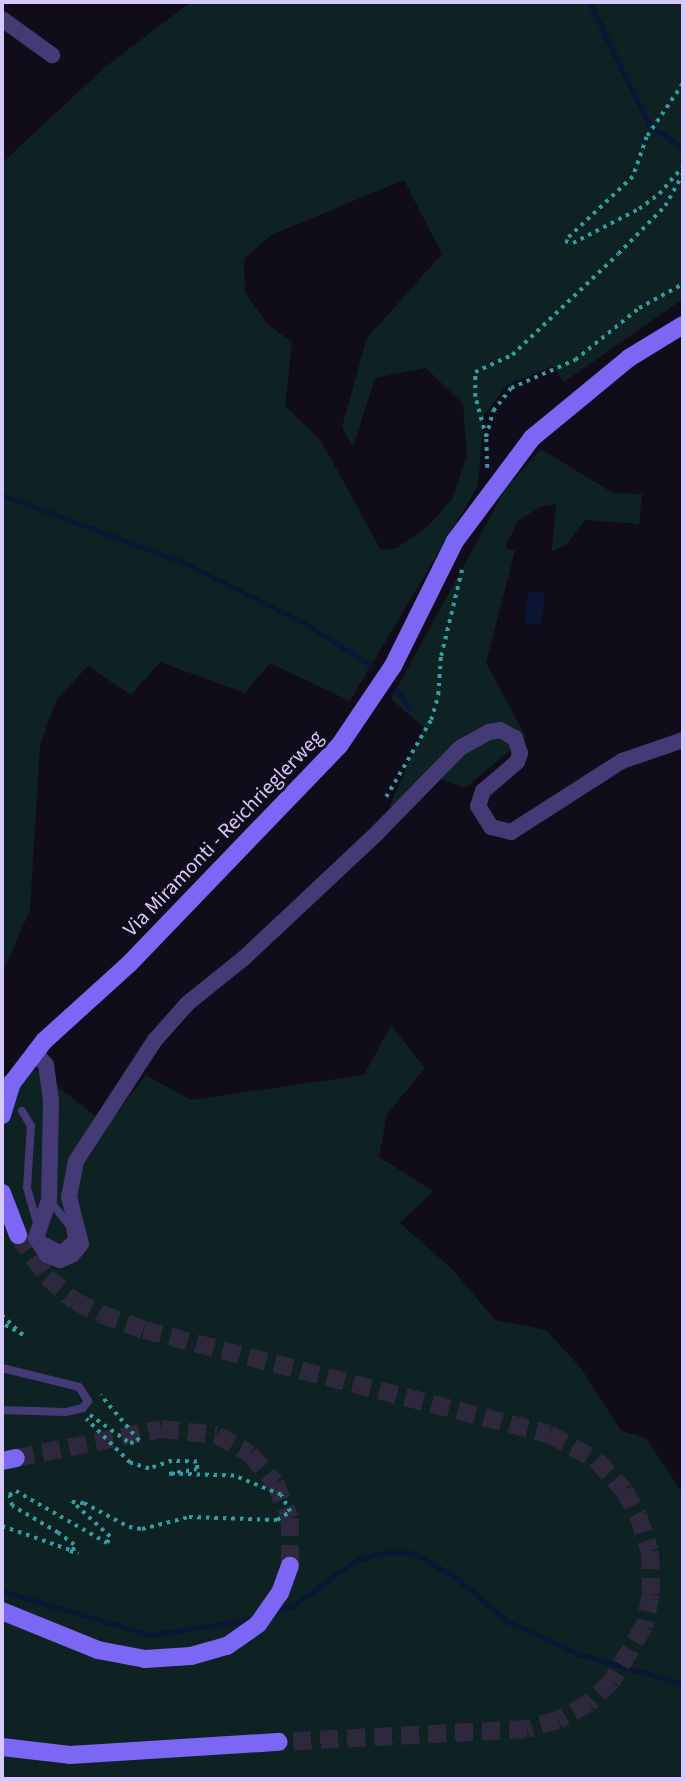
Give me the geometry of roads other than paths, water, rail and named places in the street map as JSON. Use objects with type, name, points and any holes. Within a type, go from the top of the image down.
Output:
[{"type":"main road","name":"Via Miramonti - Reichrieglerweg","points":[[2,1115],[12,1083],[34,1052],[150,943],[338,746],[393,666],[455,541],[532,438],[629,358],[683,325]]},
{"type":"main road","points":[[2,1193],[18,1235]]},
{"type":"main road","points":[[2,1611],[68,1640],[145,1659],[209,1653],[258,1624],[280,1593],[290,1566]]},
{"type":"main road","points":[[2,1747],[70,1755],[279,1742]]},
{"type":"street","points":[[2,19],[52,55]]},
{"type":"street","points":[[34,1052],[46,1065],[50,1084],[49,1200],[36,1238],[47,1255],[60,1259],[78,1251],[82,1237],[69,1197],[76,1161],[155,1040],[188,1003],[244,958],[378,832],[460,748],[489,732],[509,733],[519,746],[512,768],[480,797],[484,820],[505,832],[524,827],[622,761],[683,740]]},
{"type":"lane","points":[[22,1111],[31,1126],[27,1188],[33,1215],[47,1243],[61,1250],[69,1244],[72,1233],[49,1200]]},
{"type":"lane","points":[[2,1368],[79,1387],[88,1401],[83,1408],[65,1412],[2,1410]]},
{"type":"water","points":[[528,591],[545,593],[541,625],[525,624]]},
{"type":"waterway","points":[[589,2],[650,126],[683,148]]},
{"type":"waterway","points":[[2,495],[182,562],[311,627],[372,666]]},
{"type":"waterway","points":[[396,689],[410,708]]},
{"type":"waterway","points":[[272,1612],[292,1606],[357,1560],[381,1553],[412,1553],[453,1575],[507,1621],[578,1654],[683,1684]]},
{"type":"waterway","points":[[2,1591],[151,1635],[252,1619]]},
{"type":"tunnel","points":[[18,1235],[47,1277],[75,1301],[101,1314],[144,1330],[549,1434],[596,1460],[624,1490],[638,1515],[650,1551],[651,1594],[644,1626],[612,1681],[589,1703],[558,1720],[527,1729],[279,1742]]},
{"type":"tunnel","points":[[16,1458],[161,1429],[217,1435],[250,1454],[275,1483],[290,1518],[290,1566]]}]
